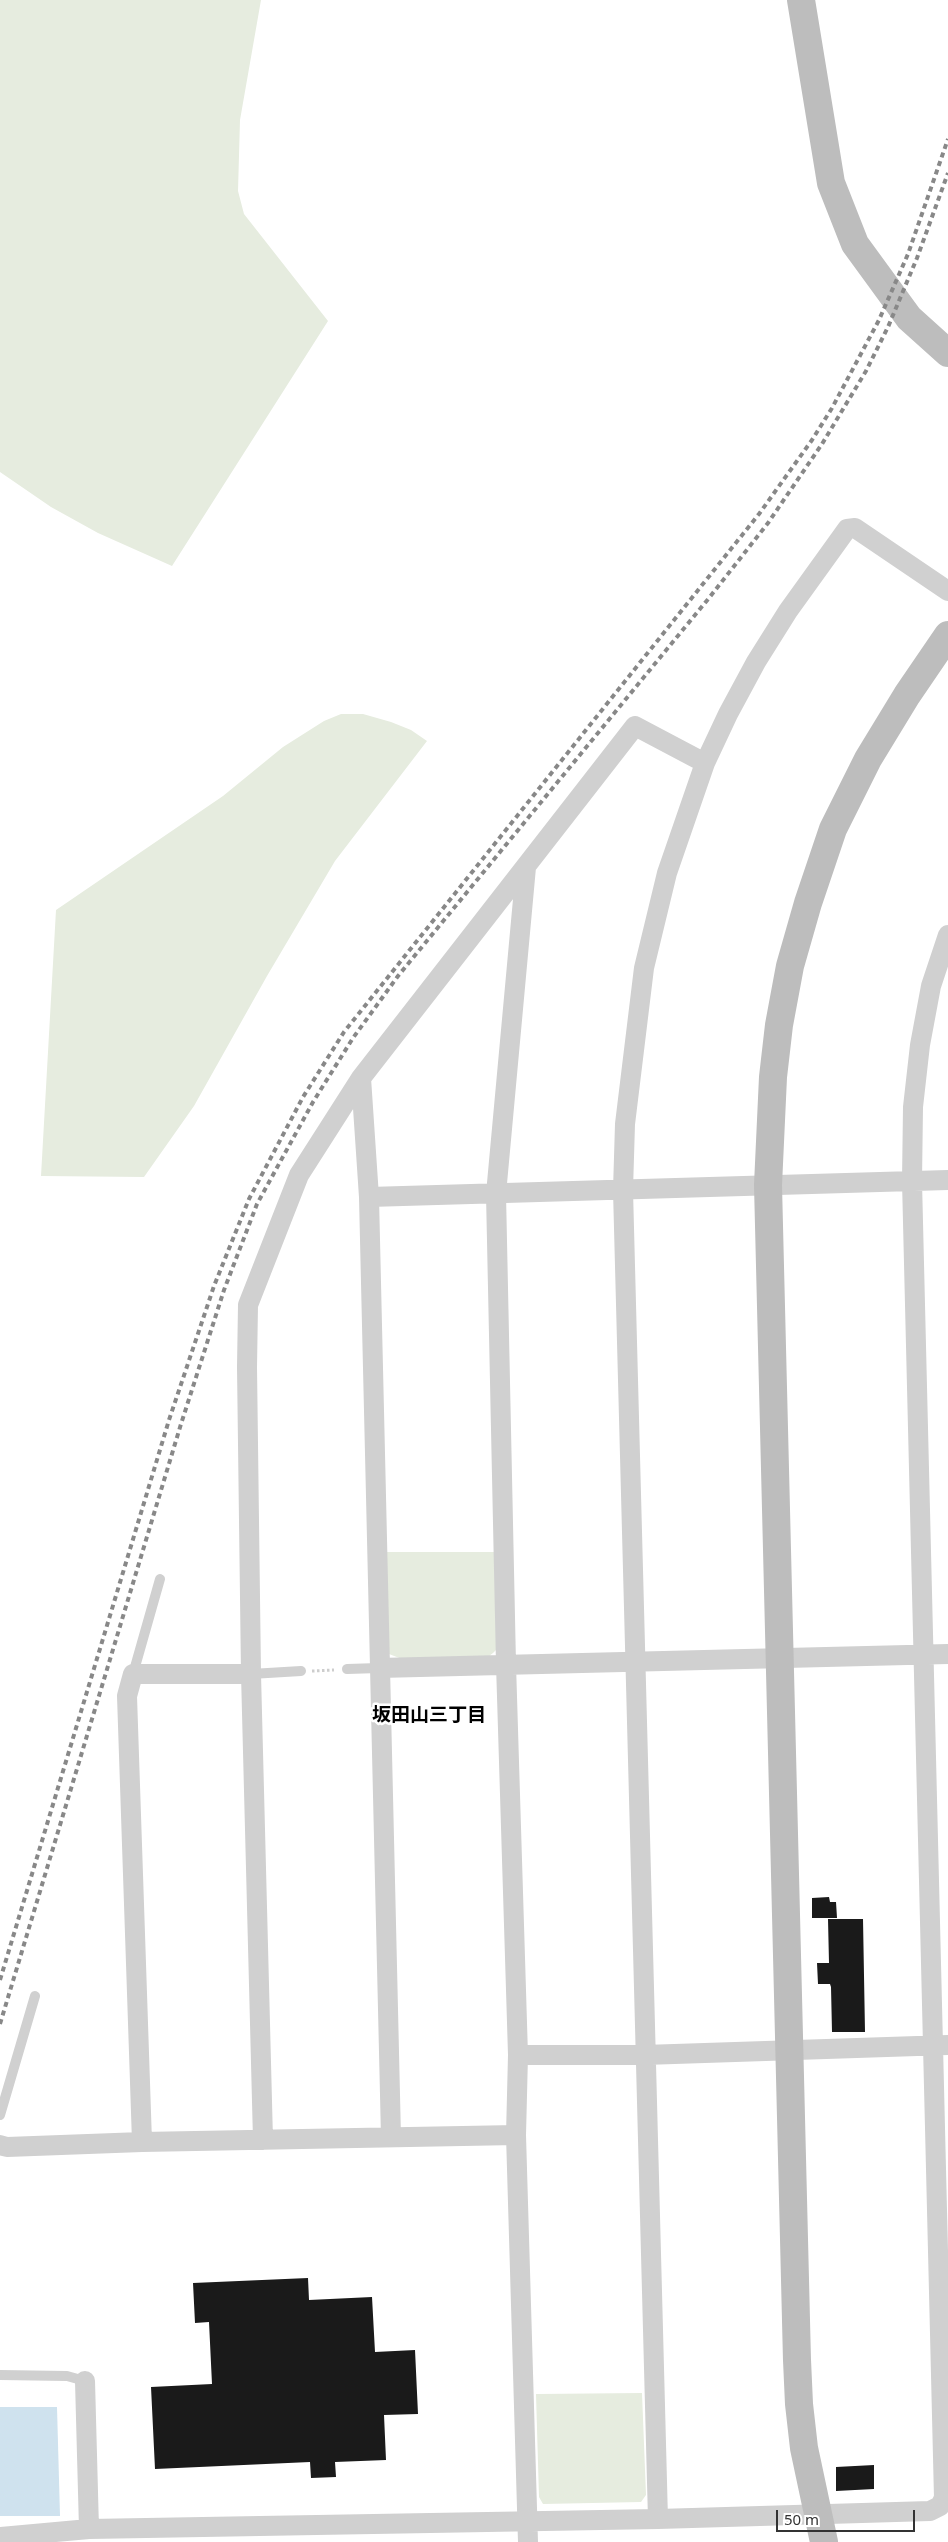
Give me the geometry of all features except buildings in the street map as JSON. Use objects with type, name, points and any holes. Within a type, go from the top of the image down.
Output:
[{"type":"street","points":[[802,0],[831,183],[855,244],[909,318],[948,353]]},
{"type":"street","points":[[658,2519],[644,2055],[623,1190],[625,1124],[644,968],[667,873],[706,763],[728,714],[756,662],[788,611],[847,529],[855,528],[948,591]]},
{"type":"street","points":[[824,2542],[810,2480],[799,2404],[788,2051],[781,1657],[768,1185],[773,1077],[779,1025],[790,966],[808,903],[833,829],[868,759],[907,695],[948,635]]},
{"type":"street","points":[[263,2140],[251,1674],[247,1367],[248,1305],[299,1175],[361,1078],[526,868],[634,726],[706,763]]},
{"type":"street","points":[[526,868],[496,1194],[506,1664],[518,2055],[516,2135],[528,2542]]},
{"type":"street","points":[[0,2537],[89,2529],[206,2534],[527,2521],[930,2511],[940,2506],[944,2498],[941,2046],[922,1655],[912,1182],[913,1107],[920,1045],[931,986],[948,935]]},
{"type":"street","points":[[361,1078],[369,1196],[391,2137]]},
{"type":"street","points":[[369,1196],[496,1194],[948,1180]]},
{"type":"street","points":[[379,1668],[948,1654]]},
{"type":"street","points":[[142,2142],[127,1696],[133,1674],[251,1674]]},
{"type":"street","points":[[518,2055],[644,2055],[941,2046]]},
{"type":"street","points":[[0,2145],[7,2148],[142,2142],[516,2135]]},
{"type":"street","points":[[85,2380],[89,2529]]},
{"type":"lane","points":[[133,1674],[160,1579]]},
{"type":"lane","points":[[347,1669],[379,1668]]},
{"type":"lane","points":[[251,1674],[301,1671]]},
{"type":"lane","points":[[0,2115],[35,1996]]},
{"type":"lane","points":[[0,2375],[68,2376],[85,2380]]},
{"type":"path","points":[[301,1671],[347,1669]]},
{"type":"shaded area","points":[[0,0],[261,0],[240,120],[238,191],[244,214],[328,321],[172,566],[98,533],[51,507],[0,472]]},
{"type":"shaded area","points":[[341,714],[363,714],[391,722],[411,730],[427,741],[335,861],[267,976],[194,1106],[144,1177],[41,1176],[56,910],[223,796],[283,747],[324,721]]},
{"type":"shaded area","points":[[385,1552],[496,1552],[497,1649],[489,1656],[402,1659],[389,1654]]},
{"type":"shaded area","points":[[642,2393],[646,2495],[641,2502],[543,2504],[539,2497],[536,2394]]},
{"type":"water","points":[[0,2407],[57,2407],[60,2516],[0,2516]]},
{"type":"railway","points":[[0,1980],[169,1420],[214,1286],[249,1199],[303,1097],[344,1032],[759,514],[812,440],[832,408],[879,320],[908,254],[948,139]]},
{"type":"railway","points":[[0,2024],[181,1424],[224,1290],[257,1204],[313,1102],[353,1038],[398,976],[709,598],[768,523],[822,444],[866,371],[888,327],[917,258],[948,173]]},
{"type":"district","name":"坂田山三丁目","points":[[429,1716]]}]
